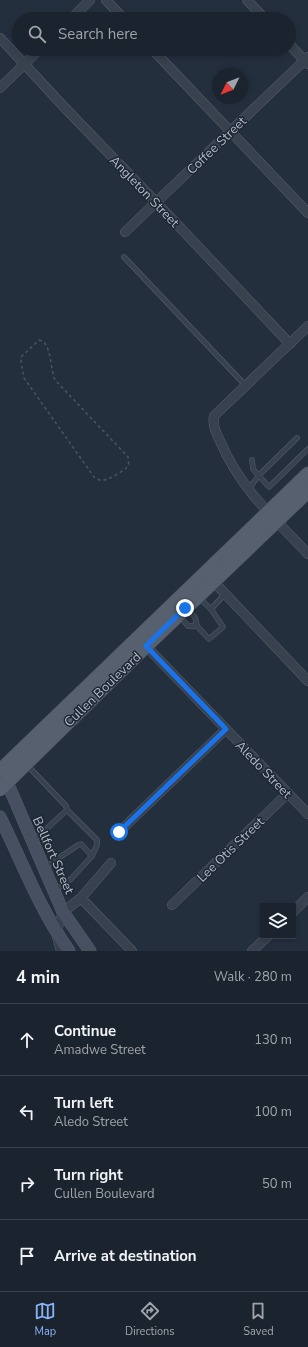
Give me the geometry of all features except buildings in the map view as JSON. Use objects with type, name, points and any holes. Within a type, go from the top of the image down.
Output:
[{"type":"main road","name":"Cullen Boulevard","points":[[2,776],[272,517],[308,474]]},
{"type":"main road","name":"Cullen Boulevard","points":[[272,517],[308,491]]},
{"type":"main road","name":"Cullen Boulevard","points":[[2,776],[26,764],[142,642],[182,612],[198,596],[209,577]]},
{"type":"main road","name":"Bellfort Street","points":[[2,776],[63,912],[90,951]]},
{"type":"main road","points":[[0,817],[39,901],[56,932],[69,951]]},
{"type":"street","points":[[78,12],[90,0]]},
{"type":"street","points":[[106,0],[117,12]]},
{"type":"street","points":[[247,0],[258,12]]},
{"type":"street","name":"Angleton Street","points":[[0,38],[12,50]]},
{"type":"street","points":[[296,50],[307,60]]},
{"type":"street","name":"Angleton Street","points":[[17,56],[290,344]]},
{"type":"street","points":[[0,88],[33,56]]},
{"type":"street","points":[[159,56],[308,213]]},
{"type":"street","name":"Coffee Street","points":[[125,232],[307,60]]},
{"type":"street","points":[[308,326],[214,416],[213,424],[228,459],[248,490],[308,554]]},
{"type":"street","points":[[209,577],[308,681]]},
{"type":"street","name":"Aledo Street","points":[[142,642],[308,814]]},
{"type":"street","points":[[119,832],[226,729]]},
{"type":"street","name":"Lee Otis Street","points":[[172,905],[288,793]]},
{"type":"street","points":[[61,951],[56,932],[63,912],[81,898],[111,863]]},
{"type":"street","points":[[296,909],[308,897]]},
{"type":"street","points":[[81,898],[132,951]]},
{"type":"street","points":[[252,951],[265,939]]},
{"type":"lane","points":[[124,257],[246,386]]},
{"type":"lane","points":[[248,490],[259,475],[297,438]]},
{"type":"lane","points":[[252,460],[254,469],[269,487],[308,449]]},
{"type":"lane","points":[[211,609],[225,594]]},
{"type":"lane","points":[[182,612],[195,617],[197,626],[209,639],[223,627],[211,609],[198,596]]},
{"type":"lane","points":[[182,612],[188,626],[197,626]]},
{"type":"lane","points":[[26,764],[66,806],[67,810],[97,840],[97,845],[92,856],[71,879],[54,891]]},
{"type":"lane","points":[[32,841],[67,810]]},
{"type":"lane","points":[[44,868],[81,844],[92,856]]},
{"type":"path","points":[[39,340],[43,341],[49,349],[52,372],[55,380],[128,457],[129,462],[127,467],[105,480],[100,480],[94,476],[24,378],[20,362],[21,358],[39,340]]},
{"type":"route","points":[[119,832],[226,729],[146,646],[185,608]]}]
